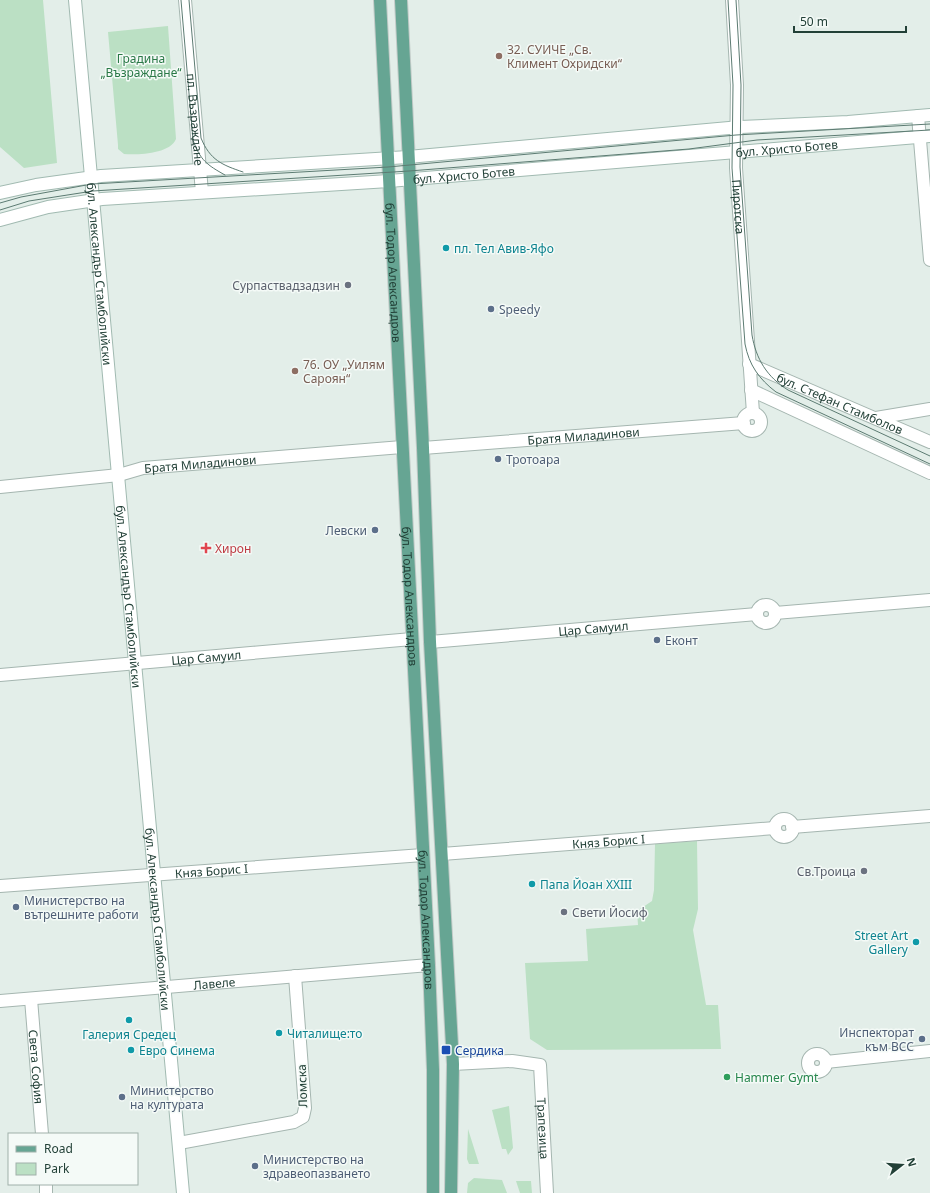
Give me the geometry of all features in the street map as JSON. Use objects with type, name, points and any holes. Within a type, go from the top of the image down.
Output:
[{"type":"main road","name":"бул. Тодор Александров","points":[[380,0],[429,965],[433,1070],[433,1193]]},
{"type":"main road","name":"бул. Тодор Александров","points":[[401,0],[423,448],[430,642],[453,1064],[451,1193]]},
{"type":"street","name":"бул. Александър Стамболийски","points":[[75,0],[183,1193]]},
{"type":"street","name":"пл. Възраждане","points":[[185,0],[202,192]]},
{"type":"street","name":"Пиротска","points":[[732,0],[737,85],[736,152],[749,364],[753,413],[761,418],[760,428],[751,431],[747,429],[744,423]]},
{"type":"street","points":[[918,116],[925,137],[930,260]]},
{"type":"street","name":"бул. Христо Ботев","points":[[0,193],[36,185],[91,177],[408,157],[736,128],[930,116]]},
{"type":"street","name":"бул. Христо Ботев","points":[[0,220],[48,208],[94,200],[202,192],[389,182],[925,137]]},
{"type":"street","name":"бул. Стефан Стамболов","points":[[749,364],[930,442]]},
{"type":"street","points":[[752,390],[930,473]]},
{"type":"street","points":[[876,418],[930,409]]},
{"type":"street","name":"Братя Миладинови","points":[[423,448],[744,423]]},
{"type":"street","name":"Братя Миладинови","points":[[0,487],[119,475],[143,468],[402,447]]},
{"type":"street","name":"Цар Самуил","points":[[430,642],[757,614],[760,607],[765,605],[770,606],[774,613],[930,600]]},
{"type":"street","name":"Цар Самуил","points":[[0,674],[136,664],[412,639]]},
{"type":"street","name":"Княз Борис I","points":[[442,854],[775,828],[779,836],[784,837],[790,835],[792,827],[930,816]]},
{"type":"street","name":"Княз Борис I","points":[[0,886],[423,855]]},
{"type":"street","name":"Лавеле","points":[[0,1001],[429,965]]},
{"type":"street","name":"Ломска","points":[[179,1143],[294,1122],[303,1117],[305,1108],[295,976]]},
{"type":"street","name":"Света София","points":[[31,999],[42,1133]]},
{"type":"street","points":[[826,1062],[930,1051]]},
{"type":"street","name":"Трапезица","points":[[453,1064],[512,1061],[540,1065],[547,1193]]},
{"type":"green space","points":[[0,0],[43,0],[57,163],[24,168],[0,147]]},
{"type":"green space","name":"Градина „Възраждане“","points":[[168,26],[176,139],[173,144],[161,151],[145,154],[124,154],[118,149],[108,32]]},
{"type":"green space","points":[[697,841],[698,909],[693,930],[706,1005],[718,1005],[721,1049],[547,1050],[530,1039],[525,963],[588,961],[586,929],[638,925],[637,911],[652,901],[654,890],[655,844]]},
{"type":"green space","points":[[509,1106],[513,1148],[508,1155],[506,1149],[502,1149],[492,1110]]},
{"type":"green space","points":[[468,1129],[479,1164],[469,1164],[467,1159]]},
{"type":"green space","points":[[474,1178],[502,1180],[507,1193],[467,1193],[468,1183]]},
{"type":"green space","points":[[516,1181],[531,1181],[532,1193],[520,1193]]},
{"type":"tram line","points":[[181,0],[193,140],[201,157],[213,168],[225,175]]},
{"type":"tram line","points":[[189,0],[201,138],[208,152],[213,157],[223,164],[243,172]]},
{"type":"tram line","points":[[728,0],[733,85],[732,168],[745,344],[749,359],[760,377],[776,392],[930,464]]},
{"type":"tram line","points":[[736,0],[741,85],[740,167],[752,335],[756,352],[768,373],[788,390],[930,456]]},
{"type":"tram line","points":[[0,203],[21,197],[92,184],[388,167],[736,135],[930,124]]},
{"type":"tram line","points":[[0,210],[29,201],[93,191],[409,171],[689,149],[757,140],[930,130]]},
{"type":"place","name":"32. СУИЧЕ „Св. Климент Охридски“","points":[[499,56]]},
{"type":"place","name":"пл. Тел Авив-Яфо","points":[[446,248]]},
{"type":"place","name":"Сурпаствадзадзин","points":[[348,285]]},
{"type":"place","name":"Speedy","points":[[491,309]]},
{"type":"place","name":"76. ОУ „Уилям Сароян“","points":[[295,371]]},
{"type":"place","name":"Тротоара","points":[[498,459]]},
{"type":"place","name":"Левски","points":[[375,530]]},
{"type":"place","name":"Хирон","points":[[206,548]]},
{"type":"place","name":"Еконт","points":[[657,640]]},
{"type":"place","name":"Св.Троица","points":[[864,871]]},
{"type":"place","name":"Папа Йоан XXIII","points":[[532,884]]},
{"type":"place","name":"Министерство на вътрешните работи","points":[[16,907]]},
{"type":"place","name":"Свети Йосиф","points":[[564,912]]},
{"type":"place","name":"Street Art Gallery","points":[[916,942]]},
{"type":"place","name":"Галерия Средец","points":[[129,1020]]},
{"type":"place","name":"Читалище:то","points":[[279,1033]]},
{"type":"place","name":"Инспекторат към ВСС","points":[[922,1039]]},
{"type":"place","name":"Евро Синема","points":[[131,1050]]},
{"type":"place","name":"Сердика","points":[[446,1050]]},
{"type":"place","name":"Hammer Gymt","points":[[727,1077]]},
{"type":"place","name":"Министерство на културата","points":[[122,1097]]},
{"type":"place","name":"Министерство на здравеопазването","points":[[255,1166]]}]
